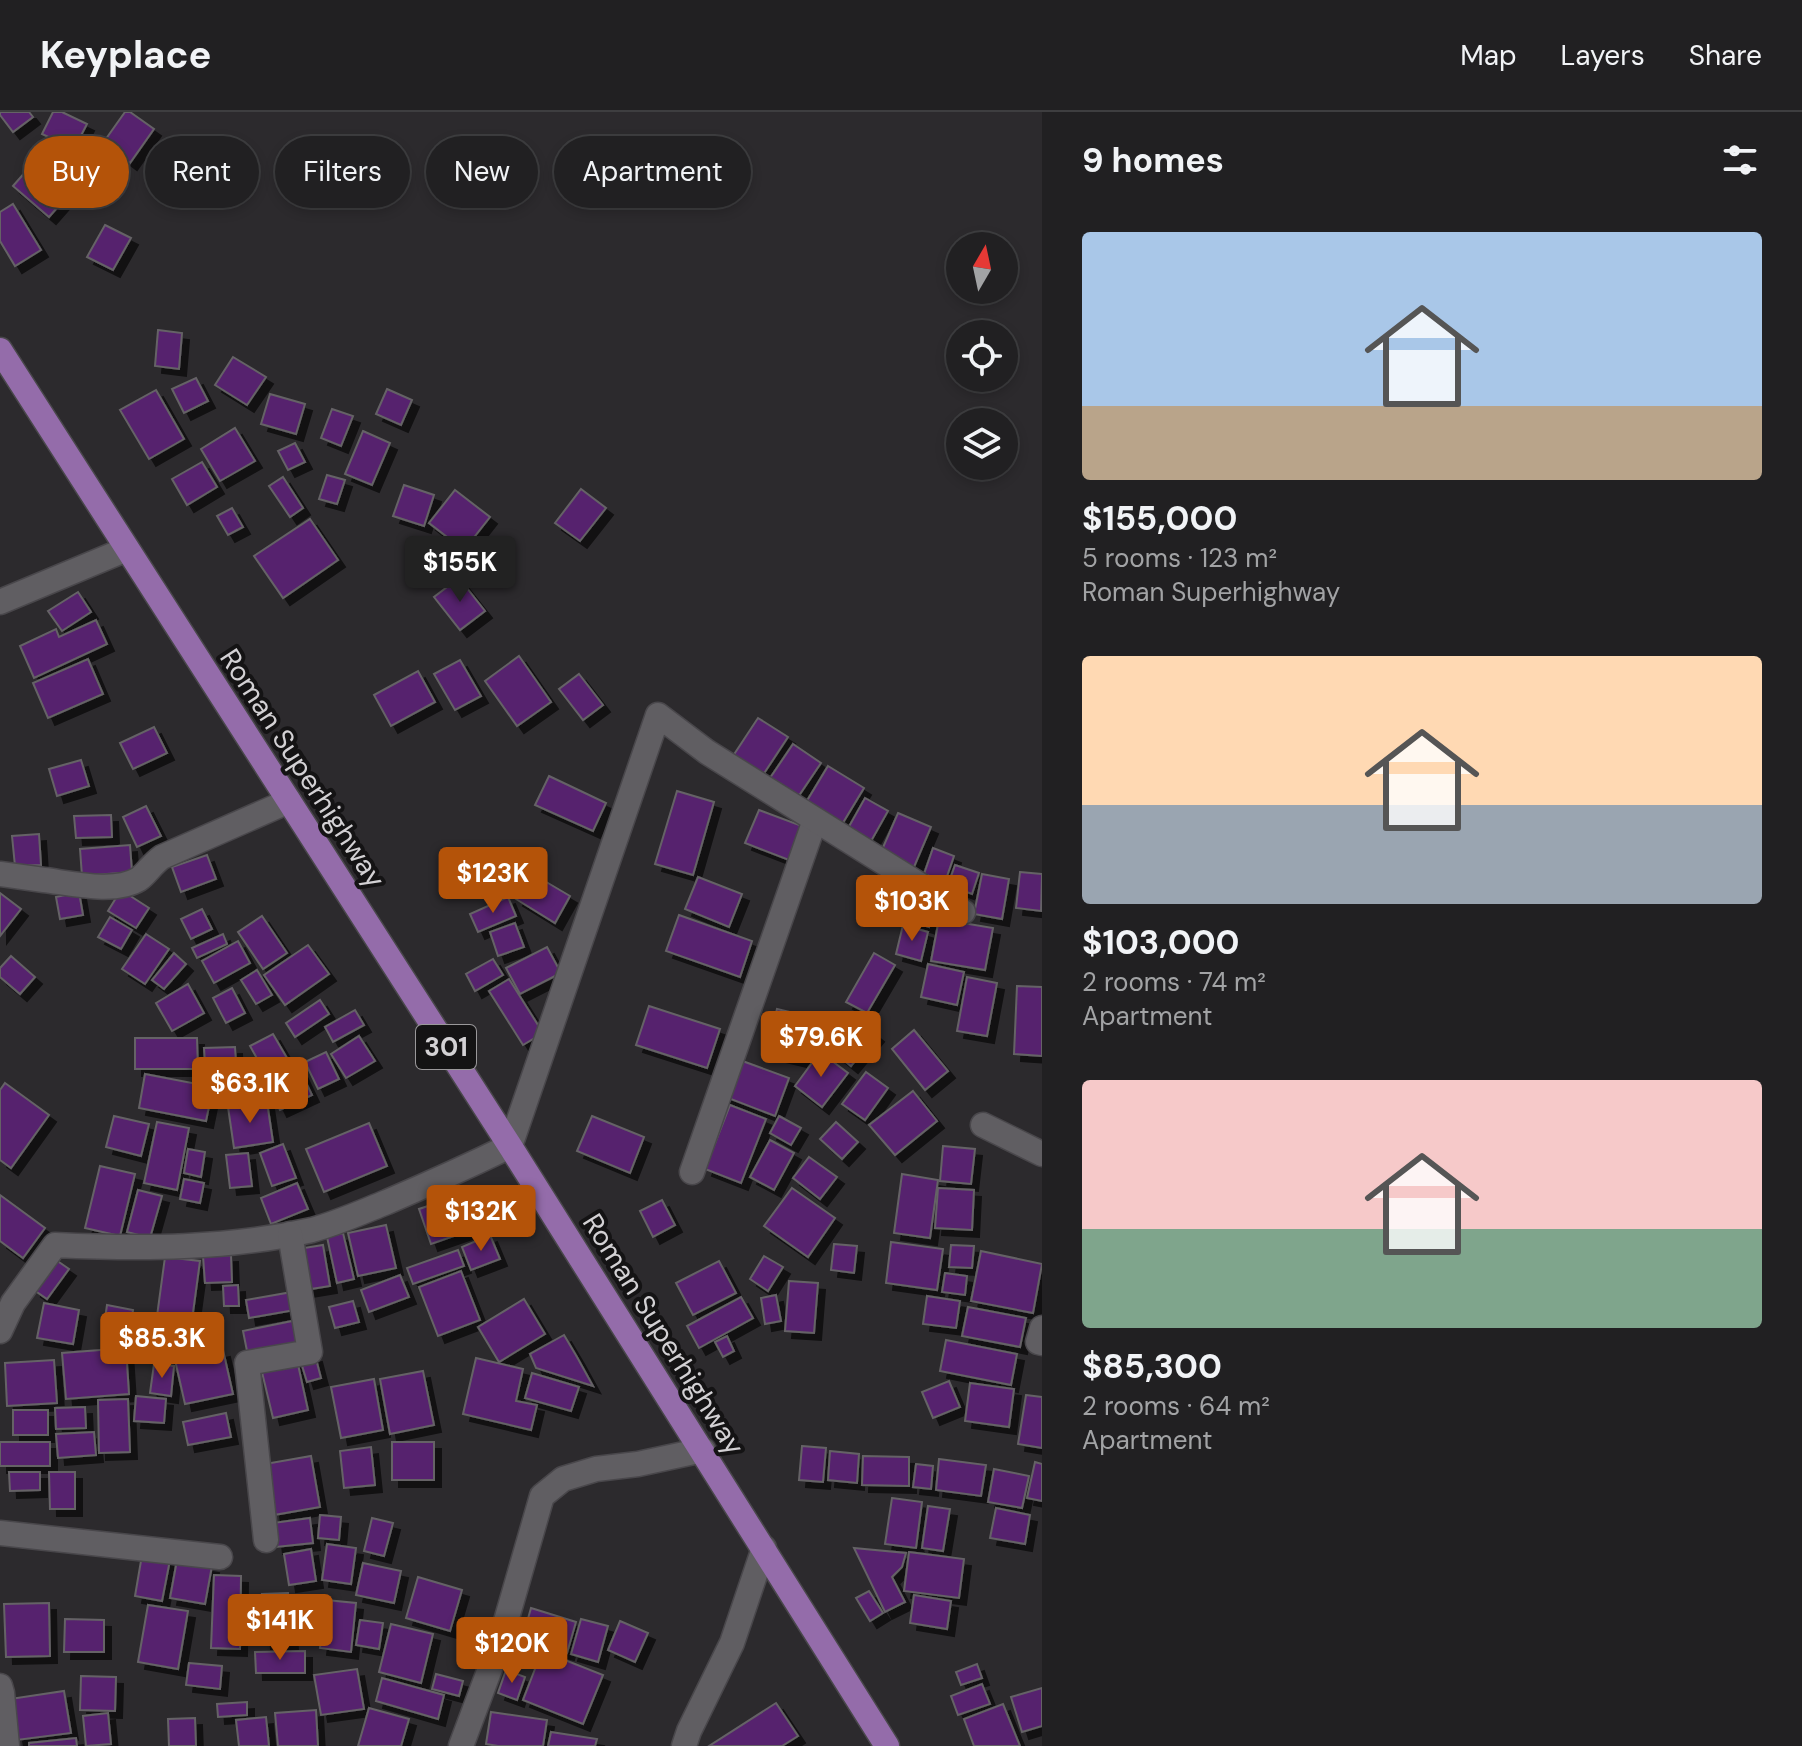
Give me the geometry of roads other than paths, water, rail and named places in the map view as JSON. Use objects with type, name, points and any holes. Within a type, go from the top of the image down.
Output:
[{"type":"main road","name":"Roman Superhighway","points":[[0,350],[510,1146],[887,1746]]},
{"type":"street","points":[[0,602],[127,549]]},
{"type":"street","points":[[0,1331],[13,1303],[55,1245],[136,1248],[232,1244],[315,1229],[459,1171],[510,1146],[658,715],[707,752],[963,912]]},
{"type":"street","points":[[0,874],[74,886],[127,884],[138,879],[162,857],[289,801]]},
{"type":"street","points":[[692,1172],[815,820]]},
{"type":"street","points":[[983,1125],[1042,1154]]},
{"type":"street","points":[[266,1540],[247,1363],[310,1352],[290,1234]]},
{"type":"street","points":[[1042,1328],[1038,1342],[1042,1343]]},
{"type":"street","points":[[461,1746],[500,1642],[542,1496],[563,1479],[585,1472],[703,1450]]},
{"type":"street","points":[[0,1533],[220,1557]]},
{"type":"street","points":[[684,1746],[732,1643],[764,1548]]},
{"type":"street","points":[[0,1686],[7,1746]]}]
